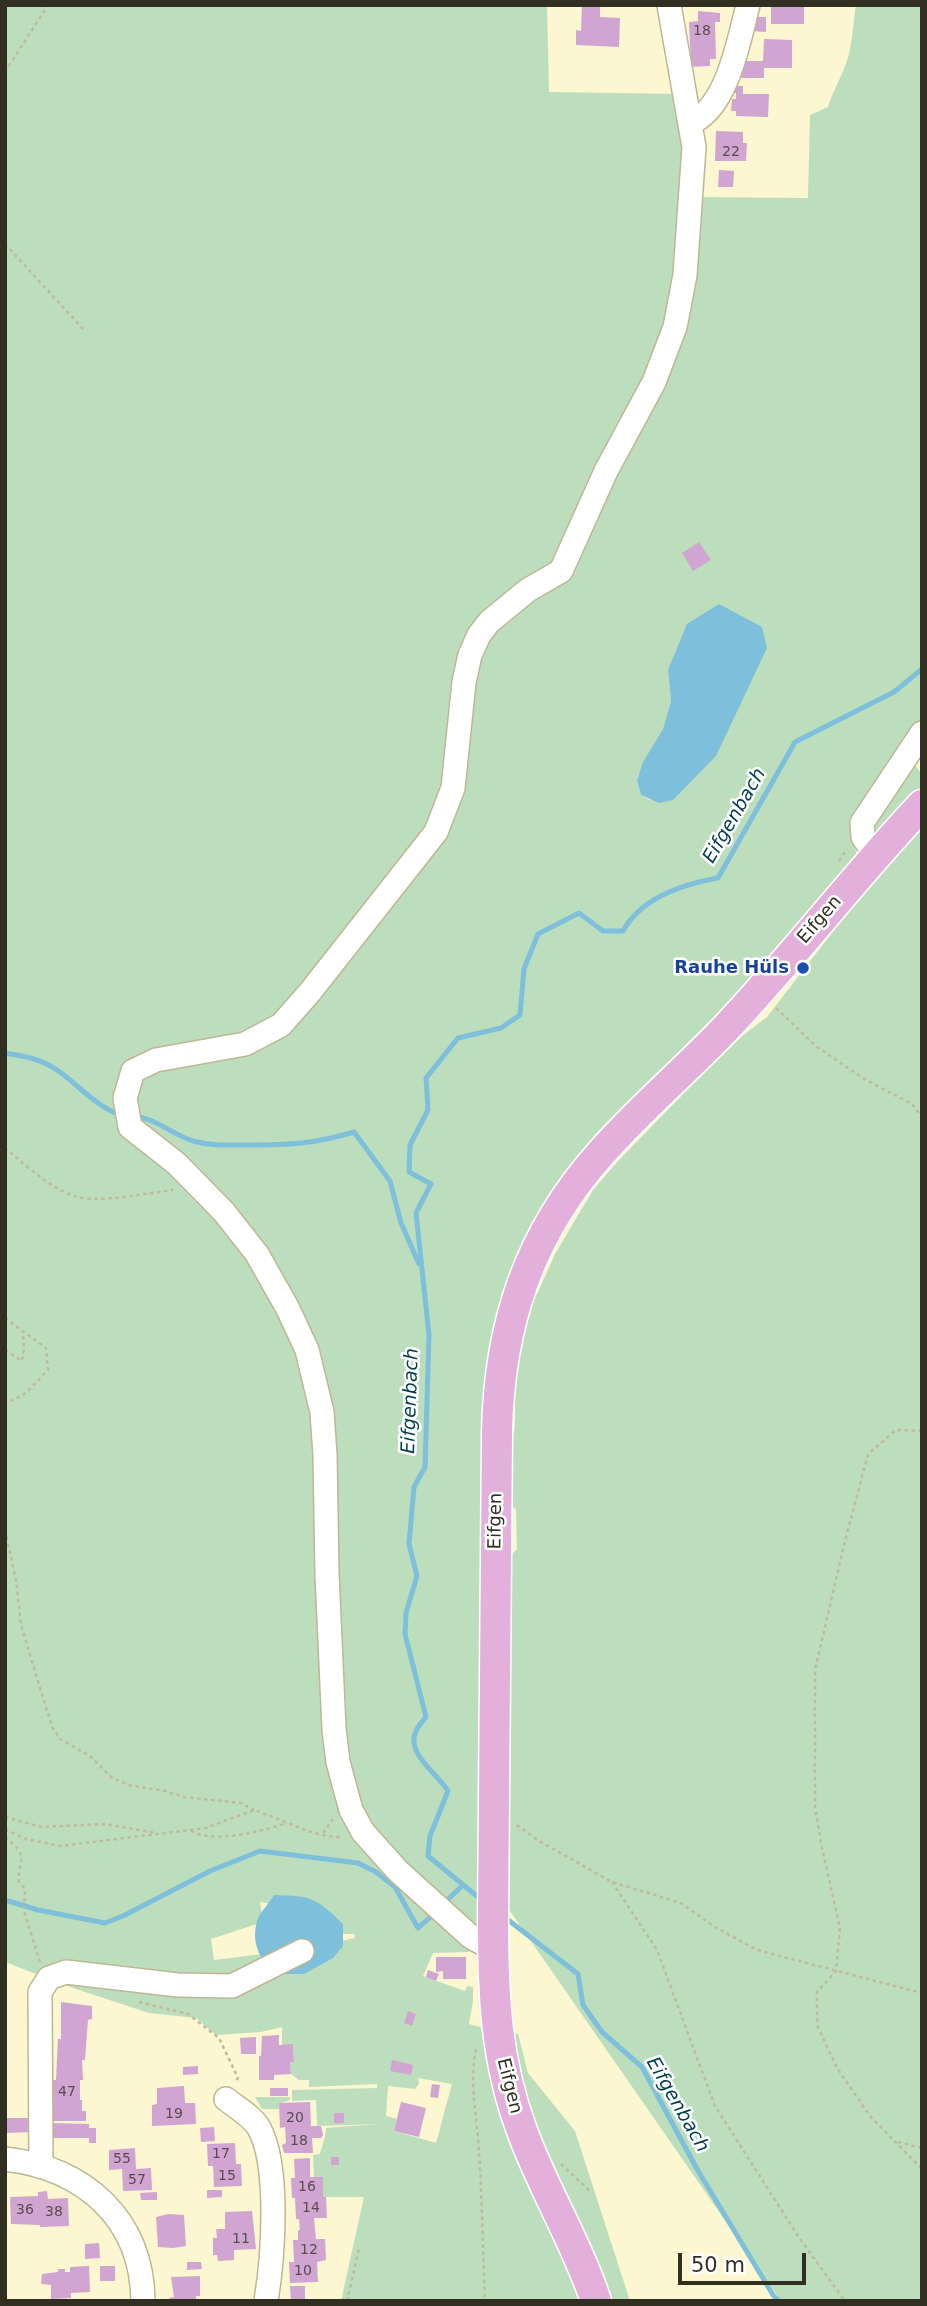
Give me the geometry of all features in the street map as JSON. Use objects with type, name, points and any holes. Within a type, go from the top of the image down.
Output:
[{"type":"main road","name":"Eifgen","points":[[596,2301],[573,2241],[521,2130],[506,2079],[496,2026],[493,1943],[498,1404],[505,1341],[519,1293],[537,1248],[586,1170],[726,1027],[922,805]]},
{"type":"street","points":[[493,1943],[466,1932],[398,1871],[363,1832],[346,1796],[334,1729],[322,1412],[307,1350],[298,1328],[257,1254],[177,1164],[130,1127],[125,1098],[134,1072],[156,1060],[245,1044],[281,1025],[436,832],[453,788],[464,682],[470,655],[479,635],[489,622],[528,590],[561,571],[606,471],[632,427],[675,327],[681,299],[694,147],[669,5]]},
{"type":"street","points":[[690,122],[698,120],[711,108],[721,88],[735,56],[748,5]]},
{"type":"street","points":[[876,856],[863,837],[862,823],[922,733]]},
{"type":"street","points":[[41,2165],[40,1992],[49,1978],[66,1972],[178,1985],[232,1986],[302,1951]]},
{"type":"street","points":[[226,2099],[249,2116],[259,2128],[268,2157],[273,2215],[266,2301]]},
{"type":"street","points":[[5,2160],[41,2165],[65,2174],[103,2200],[116,2217],[137,2257],[143,2301]]},
{"type":"path","points":[[5,72],[48,5]]},
{"type":"path","points":[[5,244],[85,331]]},
{"type":"path","points":[[758,991],[817,1047],[866,1080],[912,1104],[922,1117]]},
{"type":"path","points":[[5,1148],[60,1189],[74,1196],[100,1199],[201,1188]]},
{"type":"path","points":[[5,1318],[46,1348],[48,1370],[26,1393],[5,1404]]},
{"type":"path","points":[[5,1350],[22,1361],[22,1331]]},
{"type":"path","points":[[922,1431],[896,1430],[868,1454],[815,1670],[815,1807],[840,1928],[836,1971],[817,1992],[817,2025],[836,2068],[870,2116],[922,2169]]},
{"type":"path","points":[[5,1530],[16,1580],[21,1625],[52,1727],[60,1740],[90,1756],[111,1777],[128,1785],[184,1797],[241,1803],[287,1823],[333,1838],[363,1832]]},
{"type":"path","points":[[5,1829],[26,1839],[60,1846],[206,1828],[254,1810]]},
{"type":"path","points":[[5,1817],[41,1827],[105,1824],[159,1834]]},
{"type":"path","points":[[494,1818],[509,1819],[539,1841],[612,1882],[681,1903],[715,1927],[757,1950],[922,1993]]},
{"type":"path","points":[[191,1830],[198,1835],[217,1837],[273,1828],[287,1823]]},
{"type":"path","points":[[5,1837],[20,1850],[22,1865],[19,1882],[25,1889],[24,1911],[42,1967],[49,1978]]},
{"type":"path","points":[[612,1882],[657,1950],[715,2106],[800,2239],[845,2301]]},
{"type":"path","points":[[134,2001],[188,2014],[219,2038],[238,2078],[226,2099]]},
{"type":"path","points":[[485,2301],[473,2063],[482,2034],[496,2026]]},
{"type":"path","points":[[896,2142],[922,2148]]},
{"type":"path","points":[[556,2162],[563,2165],[592,2193]]},
{"type":"path","points":[[348,2301],[359,2249]]},
{"type":"green space","points":[[5,5],[547,5],[549,92],[681,94],[686,133],[683,211],[659,384],[697,197],[808,198],[810,115],[828,107],[843,72],[851,47],[856,5],[922,5],[922,720],[885,774],[853,835],[857,859],[519,1266],[480,1920],[470,1939],[469,1952],[433,1953],[423,1976],[465,1991],[467,1986],[473,1987],[469,2024],[506,2034],[518,2034],[528,2073],[575,2131],[630,2301],[341,2301],[364,2197],[323,2197],[323,2177],[314,2177],[313,2155],[320,2154],[326,2128],[377,2124],[317,2126],[316,2100],[292,2101],[292,2090],[377,2088],[377,2084],[309,2087],[309,2080],[299,2080],[291,2074],[293,2045],[282,2045],[282,2027],[261,2032],[216,2035],[196,2018],[149,2013],[5,1962]],"holes":[[[668,670],[716,756],[650,800],[641,795],[637,782],[663,730],[671,701]],[[260,1902],[294,1908],[342,1934],[354,1934],[355,1938],[294,1950],[214,1960],[211,1939],[263,1922]],[[418,2078],[452,2084],[436,2143],[394,2131],[397,2119],[386,2116],[388,2086],[415,2089],[419,2084]]]},
{"type":"green space","points":[[911,759],[922,775],[922,791],[880,834],[875,833],[872,827]]},
{"type":"green space","points":[[922,827],[922,2301],[781,2301],[503,1901],[507,1411],[514,1341],[534,1276],[577,1198],[615,1150],[737,1028],[739,1029],[739,1033],[631,1140],[586,1191],[550,1247],[536,1277],[527,1309],[537,1294],[555,1254],[593,1190],[692,1085],[742,1036],[767,1017],[851,908]],"holes":[[[511,1385],[515,1416],[514,1432],[509,1446]],[[509,1505],[516,1509],[517,1549],[510,1556],[509,1563]]]},
{"type":"green space","points":[[255,2097],[290,2097],[290,2100],[279,2104],[279,2109],[262,2109]]},
{"type":"water","points":[[719,604],[762,627],[767,648],[716,756],[673,800],[659,803],[641,795],[637,781],[643,762],[663,729],[671,701],[668,670],[687,624]]},
{"type":"water","points":[[274,1895],[313,1900],[343,1924],[343,1946],[333,1958],[304,1974],[275,1974],[269,1968],[260,1956],[255,1934],[258,1918]]},
{"type":"building","points":[[582,5],[600,5],[600,17],[620,18],[619,47],[576,45],[576,30],[581,31]]},
{"type":"building","points":[[771,5],[804,5],[804,24],[771,24]]},
{"type":"building","points":[[698,11],[720,13],[720,22],[715,22],[716,59],[710,59],[710,66],[691,67],[689,22],[698,21]]},
{"type":"building","points":[[752,17],[766,17],[766,32],[751,31]]},
{"type":"building","points":[[764,39],[792,40],[792,68],[764,68],[764,78],[735,78],[740,61],[763,61]]},
{"type":"building","points":[[731,86],[743,86],[743,94],[769,94],[768,117],[736,116],[736,111],[731,111],[732,99],[736,99],[736,93],[731,93]]},
{"type":"building","points":[[716,131],[743,132],[743,143],[747,143],[746,161],[715,161]]},
{"type":"building","points":[[719,170],[734,171],[733,187],[718,187]]},
{"type":"building","points":[[699,542],[711,560],[693,571],[682,553]]},
{"type":"building","points":[[436,1957],[466,1957],[466,1979],[443,1979],[443,1971],[436,1972]]},
{"type":"building","points":[[428,1970],[439,1974],[436,1981],[426,1977]]},
{"type":"building","points":[[61,2002],[92,2006],[92,2019],[88,2020],[85,2060],[82,2060],[83,2080],[80,2080],[80,2100],[82,2111],[86,2111],[86,2121],[51,2121],[50,2100],[53,2100],[53,2080],[56,2080],[58,2039],[61,2039]]},
{"type":"building","points":[[408,2011],[416,2014],[412,2026],[404,2023]]},
{"type":"building","points":[[279,2035],[279,2045],[293,2044],[294,2062],[290,2062],[291,2074],[274,2075],[274,2080],[259,2080],[262,2036]]},
{"type":"building","points":[[256,2037],[256,2054],[241,2054],[240,2038]]},
{"type":"building","points":[[392,2060],[413,2065],[411,2075],[390,2071]]},
{"type":"building","points":[[198,2066],[198,2074],[183,2075],[183,2067]]},
{"type":"building","points":[[432,2084],[440,2085],[438,2098],[430,2097]]},
{"type":"building","points":[[184,2086],[185,2103],[195,2103],[196,2124],[152,2126],[152,2105],[157,2104],[157,2088]]},
{"type":"building","points":[[270,2088],[288,2088],[288,2096],[270,2096]]},
{"type":"building","points":[[310,2102],[311,2126],[321,2126],[323,2135],[321,2138],[312,2138],[313,2153],[284,2153],[282,2145],[286,2143],[285,2127],[280,2128],[279,2103]]},
{"type":"building","points":[[401,2102],[426,2108],[419,2137],[394,2131]]},
{"type":"building","points":[[334,2113],[344,2113],[344,2123],[334,2123]]},
{"type":"building","points":[[5,2118],[33,2118],[33,2132],[5,2133]]},
{"type":"building","points":[[51,2123],[89,2124],[89,2128],[96,2128],[96,2143],[89,2143],[89,2138],[51,2138]]},
{"type":"building","points":[[214,2127],[215,2141],[201,2142],[200,2128]]},
{"type":"building","points":[[235,2143],[236,2164],[241,2164],[242,2186],[214,2187],[213,2166],[208,2166],[207,2144]]},
{"type":"building","points":[[135,2148],[136,2169],[151,2168],[152,2190],[123,2191],[122,2169],[109,2170],[109,2150]]},
{"type":"building","points":[[331,2157],[339,2157],[339,2165],[331,2165]]},
{"type":"building","points":[[310,2158],[310,2177],[323,2177],[327,2218],[314,2218],[316,2239],[325,2239],[326,2260],[317,2262],[318,2282],[290,2283],[289,2262],[294,2262],[293,2240],[298,2240],[300,2230],[299,2219],[296,2219],[295,2198],[292,2198],[294,2159]]},
{"type":"building","points":[[207,2190],[222,2190],[222,2197],[207,2198]]},
{"type":"building","points":[[47,2191],[48,2199],[68,2198],[69,2226],[11,2224],[10,2197],[38,2196],[38,2192]]},
{"type":"building","points":[[157,2192],[157,2200],[141,2200],[140,2193]]},
{"type":"building","points":[[252,2211],[256,2249],[234,2250],[234,2260],[218,2261],[217,2255],[213,2255],[213,2238],[217,2238],[216,2229],[225,2229],[225,2212]]},
{"type":"building","points":[[168,2214],[184,2215],[186,2246],[158,2247],[156,2217]]},
{"type":"building","points":[[99,2243],[100,2258],[85,2259],[85,2244]]},
{"type":"building","points":[[187,2262],[201,2262],[202,2269],[187,2270]]},
{"type":"building","points":[[89,2266],[90,2292],[71,2293],[71,2298],[51,2299],[51,2285],[41,2284],[42,2274],[58,2272],[58,2269],[70,2272],[70,2267]]},
{"type":"building","points":[[100,2266],[115,2266],[115,2281],[100,2281]]},
{"type":"building","points":[[200,2276],[200,2296],[196,2296],[196,2301],[169,2301],[169,2298],[174,2297],[171,2277]]},
{"type":"building","points":[[290,2286],[305,2286],[305,2301],[291,2301]]},
{"type":"waterway","name":"Eifgenbach","points":[[484,1902],[428,1856],[430,1836],[448,1791],[424,1763],[415,1747],[416,1731],[426,1717],[405,1634],[406,1613],[417,1576],[409,1544],[414,1487],[425,1467],[429,1335],[416,1213],[431,1184],[409,1172],[410,1145],[428,1110],[426,1078],[458,1038],[501,1028],[520,1015],[524,969],[538,934],[579,913],[603,931],[623,931],[631,919],[664,894],[718,878],[795,742],[894,692],[922,669]]},
{"type":"waterway","points":[[5,1053],[32,1058],[51,1066],[95,1101],[120,1115]]},
{"type":"waterway","points":[[133,1116],[149,1120],[193,1141],[213,1144],[301,1143],[354,1132],[390,1181],[401,1223],[419,1264]]},
{"type":"waterway","points":[[5,1900],[38,1910],[105,1923],[210,1871],[260,1851],[358,1863],[376,1872],[395,1887],[418,1928],[435,1913]]},
{"type":"waterway","points":[[444,1903],[462,1886]]},
{"type":"waterway","name":"Eifgenbach","points":[[503,1916],[578,1974],[583,2005],[602,2032],[642,2067],[697,2169],[779,2301]]},
{"type":"place","name":"Rauhe Hüls","points":[[803,968]]}]
